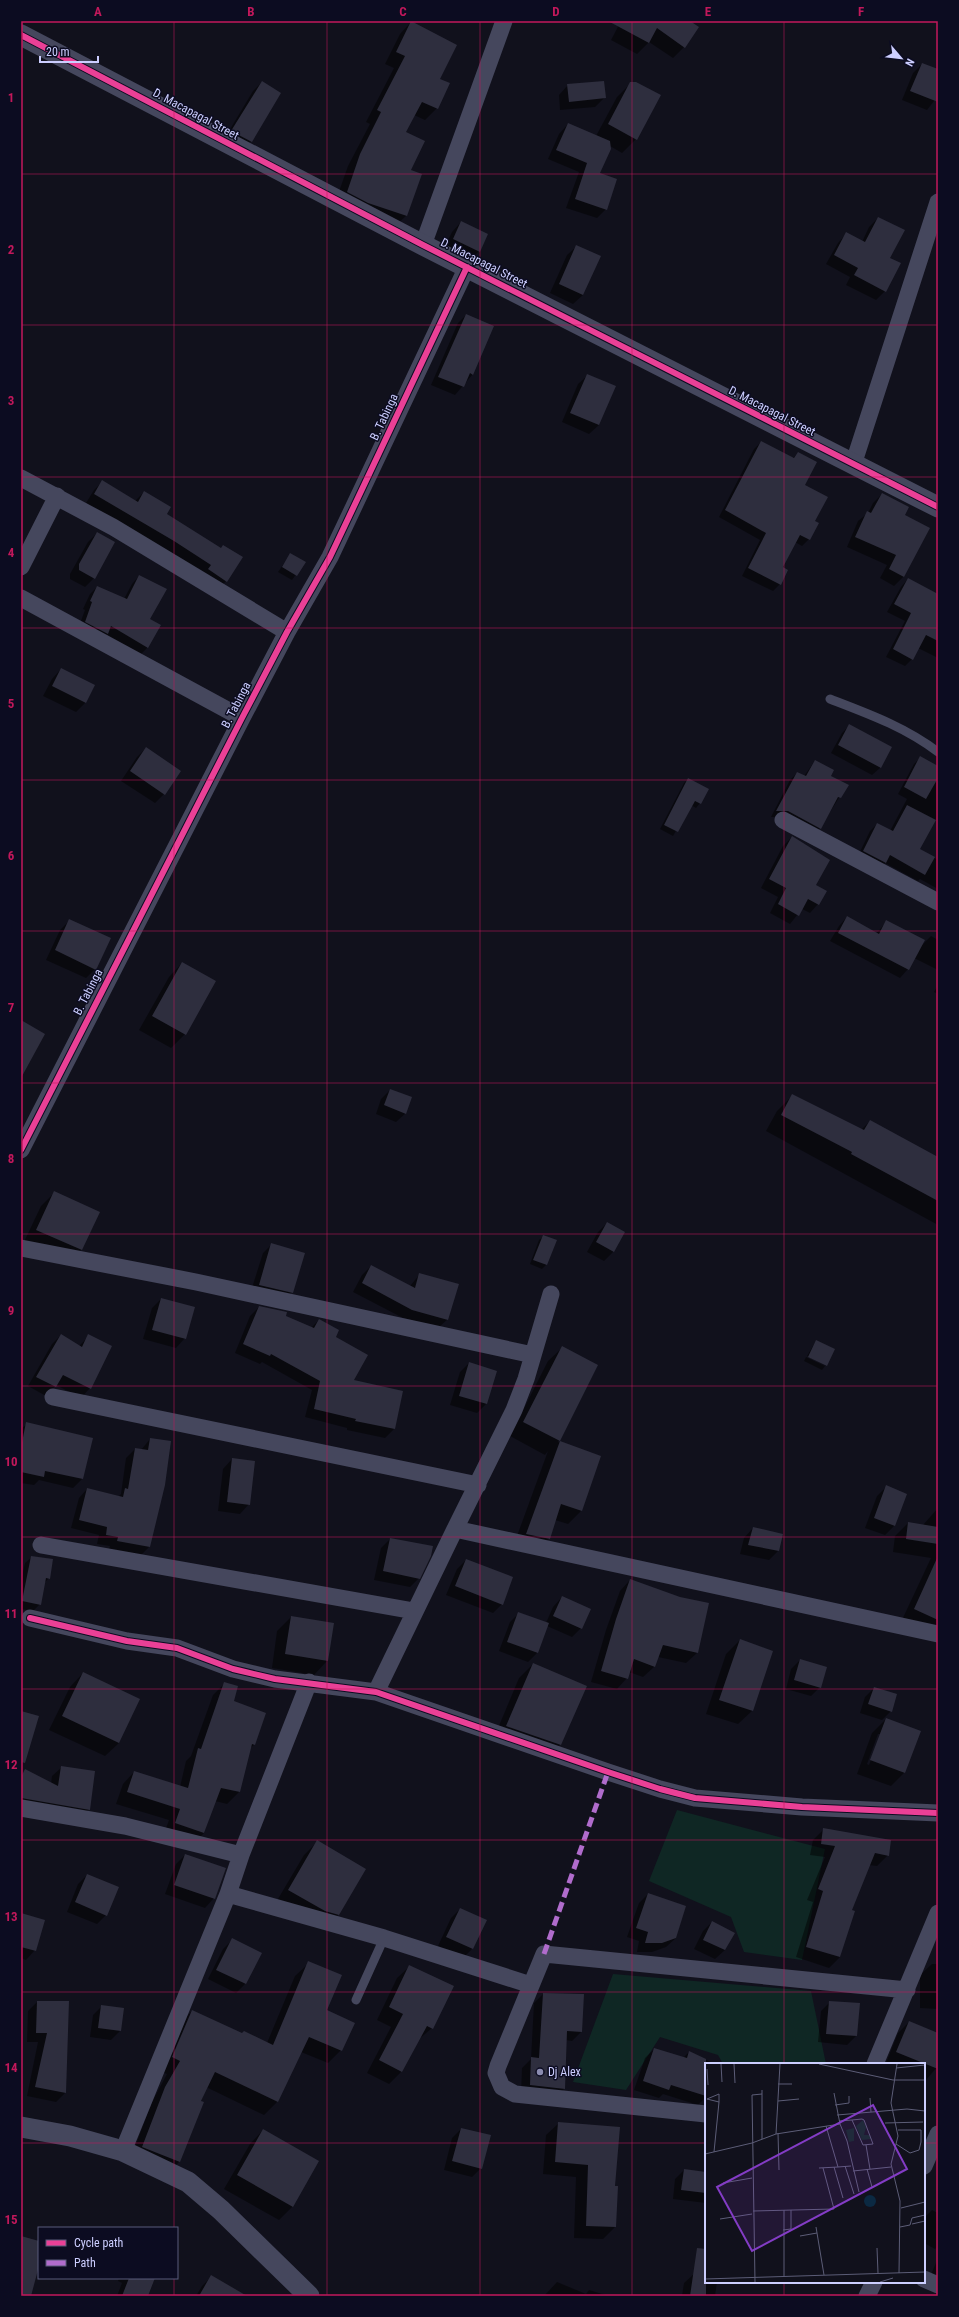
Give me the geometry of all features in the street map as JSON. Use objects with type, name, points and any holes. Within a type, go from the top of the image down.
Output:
[{"type":"street","points":[[423,245],[504,21]]},
{"type":"street","name":"D. Macapagal Street","points":[[21,35],[423,245],[938,507]]},
{"type":"street","points":[[853,465],[938,202]]},
{"type":"street","name":"B. Tabinga","points":[[21,1150],[242,718],[287,632],[330,557],[467,267]]},
{"type":"street","points":[[21,478],[57,496],[113,528],[287,632]]},
{"type":"street","points":[[21,567],[57,496]]},
{"type":"street","points":[[21,598],[242,718]]},
{"type":"street","points":[[783,820],[938,902]]},
{"type":"street","points":[[21,1248],[196,1282],[532,1355]]},
{"type":"street","points":[[376,1692],[414,1611],[514,1410],[551,1294]]},
{"type":"street","points":[[53,1397],[478,1485]]},
{"type":"street","points":[[455,1529],[938,1634]]},
{"type":"street","points":[[41,1545],[414,1611]]},
{"type":"street","points":[[30,1618],[128,1641],[177,1648],[233,1669],[275,1679],[309,1682],[376,1692],[616,1775],[695,1798],[802,1807],[938,1813]]},
{"type":"street","points":[[123,2151],[228,1894],[241,1855],[309,1682]]},
{"type":"street","points":[[21,1808],[125,1826],[241,1855]]},
{"type":"street","points":[[228,1894],[384,1938],[531,1985]]},
{"type":"street","points":[[875,2063],[938,1913]]},
{"type":"street","points":[[705,2114],[515,2094],[502,2087],[496,2073],[498,2066],[544,1954],[907,1990]]},
{"type":"street","points":[[21,2127],[70,2136],[123,2151],[188,2182],[221,2210],[309,2296]]},
{"type":"street","points":[[925,2164],[938,2134]]},
{"type":"street","points":[[925,2278],[938,2285]]},
{"type":"street","points":[[867,2296],[874,2283]]},
{"type":"lane","points":[[830,699],[897,726],[917,736],[938,752]]},
{"type":"lane","points":[[356,2000],[384,1938]]},
{"type":"green space","points":[[677,1810],[825,1849],[802,1960],[744,1952],[731,1917],[649,1881]]},
{"type":"green space","points":[[613,1974],[811,1991],[826,2063],[722,2063],[718,2055],[660,2037],[626,2090],[573,2082]]},
{"type":"building","points":[[411,21],[457,45],[440,79],[450,83],[438,109],[422,102],[406,132],[425,141],[411,170],[422,174],[407,216],[368,203],[347,192],[360,154],[381,112],[377,110],[405,56],[396,52]]},
{"type":"building","points":[[608,21],[690,21],[699,27],[685,48],[657,28],[649,43]]},
{"type":"building","points":[[922,63],[938,69],[938,102],[910,91]]},
{"type":"building","points":[[262,81],[281,93],[252,142],[231,131]]},
{"type":"building","points":[[604,81],[606,98],[569,102],[567,84]]},
{"type":"building","points":[[630,82],[636,82],[661,95],[637,140],[608,124]]},
{"type":"building","points":[[568,123],[610,141],[611,149],[600,173],[617,179],[607,210],[575,199],[587,163],[556,150]]},
{"type":"building","points":[[878,217],[905,230],[890,258],[901,263],[886,292],[854,275],[858,268],[834,255],[846,232],[865,242]]},
{"type":"building","points":[[461,221],[488,234],[480,252],[453,239]]},
{"type":"building","points":[[576,245],[601,256],[583,295],[559,284]]},
{"type":"building","points":[[466,314],[494,326],[473,375],[470,373],[464,387],[438,377]]},
{"type":"building","points":[[587,374],[616,386],[599,425],[570,413]]},
{"type":"building","points":[[761,441],[794,458],[798,452],[817,462],[805,485],[828,497],[815,521],[819,523],[810,540],[800,535],[783,567],[788,570],[781,585],[748,568],[766,533],[725,510]]},
{"type":"building","points":[[102,480],[138,502],[144,491],[171,507],[167,514],[221,548],[223,545],[243,557],[227,582],[208,569],[211,565],[174,541],[94,494]]},
{"type":"building","points":[[882,493],[909,507],[905,515],[930,528],[904,577],[889,569],[896,555],[855,537],[867,511],[871,513]]},
{"type":"building","points":[[97,532],[115,542],[95,579],[79,570],[79,564]]},
{"type":"building","points":[[290,553],[306,562],[297,576],[282,567]]},
{"type":"building","points":[[139,575],[167,589],[150,619],[161,625],[148,648],[111,626],[108,634],[85,622],[92,602],[90,601],[97,586],[127,599]]},
{"type":"building","points":[[908,578],[938,594],[938,641],[926,635],[913,660],[893,649],[911,613],[894,604]]},
{"type":"building","points":[[61,668],[95,685],[86,703],[52,686]]},
{"type":"building","points":[[849,724],[892,747],[881,768],[838,745]]},
{"type":"building","points":[[146,747],[181,771],[165,795],[130,771]]},
{"type":"building","points":[[920,756],[938,766],[938,778],[926,799],[904,787]]},
{"type":"building","points":[[815,760],[834,770],[831,776],[849,785],[841,798],[838,797],[821,829],[788,811],[776,811],[797,772],[806,776]]},
{"type":"building","points":[[688,778],[709,789],[701,804],[695,801],[678,832],[664,825]]},
{"type":"building","points":[[907,805],[936,820],[920,849],[935,857],[925,875],[890,855],[886,863],[863,851],[877,823],[893,831]]},
{"type":"building","points":[[792,836],[830,860],[816,885],[827,891],[819,905],[808,899],[799,916],[778,904],[786,888],[769,879]]},
{"type":"building","points":[[847,916],[879,934],[886,920],[925,940],[909,970],[838,933]]},
{"type":"building","points":[[69,919],[111,938],[96,970],[55,950]]},
{"type":"building","points":[[182,962],[216,981],[186,1035],[152,1016]]},
{"type":"building","points":[[21,1020],[45,1034],[21,1078]]},
{"type":"building","points":[[390,1089],[412,1097],[406,1114],[384,1105]]},
{"type":"building","points":[[792,1094],[864,1130],[870,1120],[938,1157],[938,1201],[851,1154],[852,1152],[781,1115]]},
{"type":"building","points":[[54,1191],[100,1212],[82,1250],[36,1230]]},
{"type":"building","points":[[607,1222],[625,1232],[614,1252],[596,1242]]},
{"type":"building","points":[[543,1235],[557,1240],[547,1265],[533,1260]]},
{"type":"building","points":[[271,1243],[305,1253],[293,1293],[259,1285]]},
{"type":"building","points":[[371,1265],[415,1288],[419,1273],[459,1284],[448,1320],[412,1310],[362,1283]]},
{"type":"building","points":[[161,1298],[195,1307],[186,1339],[152,1330]]},
{"type":"building","points":[[259,1306],[287,1312],[286,1316],[314,1328],[319,1319],[339,1330],[336,1337],[368,1355],[354,1380],[403,1391],[395,1429],[355,1421],[356,1419],[314,1409],[320,1381],[271,1354],[270,1356],[243,1344]]},
{"type":"building","points":[[61,1334],[82,1347],[88,1334],[112,1346],[91,1389],[63,1375],[56,1387],[36,1377]]},
{"type":"building","points":[[816,1340],[835,1349],[827,1366],[808,1357]]},
{"type":"building","points":[[562,1346],[598,1365],[560,1441],[523,1422]]},
{"type":"building","points":[[469,1362],[497,1371],[487,1404],[459,1396]]},
{"type":"building","points":[[26,1422],[93,1438],[83,1479],[45,1471],[44,1477],[21,1472],[21,1448]]},
{"type":"building","points":[[150,1438],[171,1441],[165,1485],[150,1547],[117,1541],[118,1537],[106,1535],[107,1527],[79,1520],[87,1488],[123,1497],[125,1488],[128,1489],[135,1448],[148,1450]]},
{"type":"building","points":[[560,1441],[601,1456],[582,1511],[561,1504],[550,1539],[526,1534]]},
{"type":"building","points":[[232,1458],[255,1461],[250,1505],[227,1502]]},
{"type":"building","points":[[886,1485],[907,1494],[895,1526],[874,1518]]},
{"type":"building","points":[[908,1522],[938,1527],[938,1544],[906,1539]]},
{"type":"building","points":[[753,1527],[783,1534],[779,1551],[748,1545]]},
{"type":"building","points":[[390,1538],[433,1546],[431,1556],[420,1579],[383,1571]]},
{"type":"building","points":[[31,1556],[53,1559],[50,1579],[46,1578],[41,1605],[22,1601]]},
{"type":"building","points":[[938,1556],[938,1620],[914,1609]]},
{"type":"building","points":[[466,1559],[513,1577],[503,1605],[455,1586]]},
{"type":"building","points":[[630,1579],[680,1597],[709,1603],[698,1653],[663,1645],[655,1667],[634,1659],[628,1679],[601,1671],[616,1619]]},
{"type":"building","points":[[562,1596],[591,1609],[582,1629],[553,1616]]},
{"type":"building","points":[[518,1612],[549,1623],[538,1653],[507,1642]]},
{"type":"building","points":[[291,1616],[334,1623],[328,1661],[285,1654]]},
{"type":"building","points":[[740,1639],[773,1651],[753,1711],[719,1700]]},
{"type":"building","points":[[800,1659],[827,1667],[821,1688],[794,1680]]},
{"type":"building","points":[[533,1663],[587,1686],[561,1745],[506,1726]]},
{"type":"building","points":[[83,1672],[140,1699],[119,1743],[62,1716]]},
{"type":"building","points":[[224,1682],[238,1686],[234,1701],[266,1713],[255,1745],[252,1744],[240,1792],[221,1788],[204,1833],[175,1823],[180,1809],[127,1792],[134,1771],[188,1788],[198,1748],[201,1749]]},
{"type":"building","points":[[874,1687],[897,1694],[892,1712],[868,1704]]},
{"type":"building","points":[[21,1711],[39,1716],[25,1763],[21,1762]]},
{"type":"building","points":[[886,1718],[921,1731],[905,1773],[870,1760]]},
{"type":"building","points":[[61,1766],[95,1771],[90,1810],[21,1798],[21,1777],[25,1769],[58,1786]]},
{"type":"building","points":[[823,1828],[891,1840],[889,1856],[875,1853],[852,1910],[855,1911],[840,1957],[806,1947],[823,1891],[818,1889],[835,1846],[821,1844]]},
{"type":"building","points":[[317,1840],[366,1869],[339,1915],[325,1911],[288,1890]]},
{"type":"building","points":[[185,1854],[226,1868],[215,1899],[174,1885]]},
{"type":"building","points":[[87,1874],[119,1887],[107,1916],[75,1902]]},
{"type":"building","points":[[648,1893],[686,1906],[676,1938],[662,1943],[645,1943],[648,1932],[636,1928]]},
{"type":"building","points":[[460,1908],[487,1920],[473,1949],[446,1937]]},
{"type":"building","points":[[21,1913],[45,1920],[36,1951],[21,1947]]},
{"type":"building","points":[[712,1921],[735,1933],[725,1950],[703,1940]]},
{"type":"building","points":[[232,1938],[262,1953],[246,1984],[216,1970]]},
{"type":"building","points":[[308,1961],[342,1975],[327,2010],[355,2023],[342,2051],[309,2037],[278,2102],[215,2072],[201,2101],[204,2102],[180,2162],[142,2147],[165,2087],[180,2061],[172,2057],[192,2010],[242,2033],[244,2031],[273,2045]]},
{"type":"building","points":[[409,1965],[454,1986],[433,2029],[427,2026],[402,2072],[379,2060],[403,2014],[389,2007]]},
{"type":"building","points":[[543,1993],[584,1994],[582,2032],[567,2031],[565,2089],[530,2085],[531,2057],[539,2058]]},
{"type":"building","points":[[37,2001],[69,2001],[66,2093],[35,2087],[47,2033],[36,2033]]},
{"type":"building","points":[[829,2001],[860,2003],[857,2036],[826,2034]]},
{"type":"building","points":[[101,2005],[124,2008],[121,2031],[98,2028]]},
{"type":"building","points":[[909,2021],[938,2033],[938,2069],[896,2052]]},
{"type":"building","points":[[654,2048],[687,2058],[689,2051],[706,2059],[705,2096],[671,2085],[669,2090],[643,2081]]},
{"type":"building","points":[[558,2122],[620,2127],[615,2186],[618,2186],[616,2227],[586,2226],[588,2165],[555,2162]]},
{"type":"building","points":[[461,2128],[491,2135],[482,2169],[452,2161]]},
{"type":"building","points":[[263,2129],[319,2161],[293,2207],[237,2175]]},
{"type":"building","points":[[684,2169],[705,2172],[705,2193],[681,2190]]},
{"type":"building","points":[[21,2236],[38,2241],[38,2270],[31,2296],[21,2296]]},
{"type":"building","points":[[697,2248],[705,2249],[706,2296],[690,2296]]},
{"type":"building","points":[[211,2275],[247,2296],[199,2296]]},
{"type":"building","points":[[129,2279],[155,2279],[148,2296],[122,2296]]},
{"type":"marked path","points":[[544,1954],[608,1772]]},
{"type":"cycle path","points":[[21,35],[423,245],[938,507]]},
{"type":"cycle path","points":[[21,1150],[242,718],[287,632],[330,557],[467,267]]},
{"type":"cycle path","points":[[30,1618],[127,1641],[177,1648],[233,1669],[275,1679],[376,1692],[608,1772],[660,1789],[695,1798],[802,1807],[938,1813]]},
{"type":"place","name":"Dj Alex","points":[[540,2072]]}]
